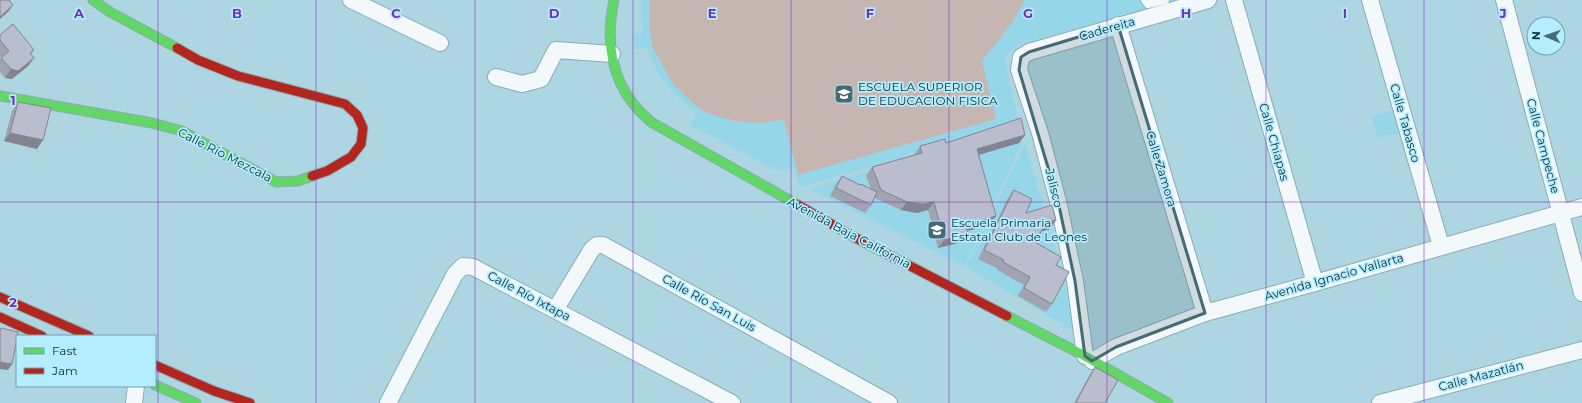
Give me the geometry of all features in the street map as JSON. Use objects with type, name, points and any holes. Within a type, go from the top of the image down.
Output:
[{"type":"main road","name":"Calle Río Mezcala","points":[[0,96],[152,123],[182,131],[276,182],[298,181],[327,171],[351,157],[360,144],[363,128],[356,115],[345,104],[238,76],[198,60],[110,12],[93,0]]},
{"type":"main road","name":"Avenida Baja California","points":[[614,0],[610,30],[612,54],[620,82],[633,105],[651,122],[854,237],[1088,359],[1168,403]]},
{"type":"main road","points":[[0,296],[87,335]]},
{"type":"main road","points":[[0,317],[40,335]]},
{"type":"main road","points":[[156,365],[235,400],[250,403]]},
{"type":"main road","points":[[156,385],[196,403]]},
{"type":"street","points":[[351,0],[440,43]]},
{"type":"street","name":"Cadereita","points":[[1019,70],[1021,57],[1029,52],[1208,0]]},
{"type":"street","name":"Calle Chiapas","points":[[1234,0],[1315,283]]},
{"type":"street","name":"Calle Tabasco","points":[[1370,0],[1441,246]]},
{"type":"street","name":"Calle Campeche","points":[[1504,0],[1582,293]]},
{"type":"street","name":"Calle Zamora","points":[[1118,25],[1205,313]]},
{"type":"street","points":[[496,77],[522,84],[541,79],[556,50],[612,54]]},
{"type":"street","name":"Jalisco","points":[[1019,70],[1040,133],[1058,201],[1075,281],[1088,359]]},
{"type":"street","name":"Avenida Ignacio Vallarta","points":[[1088,359],[1205,313],[1582,207]]},
{"type":"street","name":"Calle Río San Luis","points":[[555,310],[592,249],[597,245],[603,245],[888,403]]},
{"type":"street","name":"Calle Río Ixtapa","points":[[388,403],[455,274],[463,266],[473,267],[732,403]]},
{"type":"street","name":"Calle Mazatlán","points":[[1380,403],[1582,350]]},
{"type":"street","points":[[134,403],[136,387]]},
{"type":"lane","points":[[1145,0],[1148,4],[1165,0]]},
{"type":"highlighted area","points":[[1118,25],[1205,313],[1116,347],[1092,361],[1085,356],[1075,281],[1058,201],[1019,70],[1021,57],[1029,52]]},
{"type":"shaded area","name":"ESCUELA SUPERIOR DE EDUCACION FISICA","points":[[641,0],[1181,0],[1023,43],[1015,47],[1007,55],[1005,60],[1019,123],[800,187],[794,168],[778,171],[690,125],[697,111],[683,102],[668,87],[657,72],[646,48],[636,50],[633,36],[642,34]]},
{"type":"shaded area","name":"ESCUELA SUPERIOR DE EDUCACION FISICA","points":[[649,0],[1024,0],[1016,17],[982,61],[996,119],[798,175],[784,120],[758,123],[734,121],[704,112],[673,84],[652,47],[649,23]]},
{"type":"shaded area","points":[[1397,110],[1404,132],[1378,137],[1371,116]]},
{"type":"shaded area","name":"Escuela Primaria Estatal Club de Leones","points":[[1018,125],[1022,143],[965,266],[809,189]]},
{"type":"shaded area","points":[[1025,143],[1052,236],[1076,328],[1072,330],[966,267]]},
{"type":"building","points":[[0,0],[9,0],[13,5],[0,17]]},
{"type":"building","points":[[13,24],[34,50],[30,53],[34,58],[18,71],[11,69],[1,58],[9,51],[0,40],[0,35]]},
{"type":"building","points":[[18,102],[51,108],[43,140],[10,133]]},
{"type":"building","points":[[1021,118],[1025,135],[977,149],[996,216],[966,225],[968,234],[944,240],[934,202],[923,204],[907,202],[881,190],[872,167],[922,153],[920,146],[945,139],[946,143]]},
{"type":"building","points":[[842,176],[877,192],[871,205],[836,188]]},
{"type":"building","points":[[1014,190],[1032,199],[1026,213],[1052,205],[1056,220],[1046,223],[1035,242],[1061,257],[1056,265],[1069,272],[1052,304],[1024,288],[1030,277],[1003,262],[1004,260],[984,250]]},
{"type":"building","points":[[1,328],[18,332],[18,335],[16,335],[16,344],[12,364],[0,362]]},
{"type":"building","points":[[1095,367],[1118,380],[1105,403],[1076,402]]},
{"type":"traffic: fast","points":[[93,0],[110,12],[177,48]]},
{"type":"traffic: fast","points":[[614,0],[610,34],[614,67],[620,82],[638,109],[651,122],[798,205]]},
{"type":"traffic: fast","points":[[0,96],[152,123],[182,131],[276,182],[298,181],[312,176]]},
{"type":"traffic: fast","points":[[1007,316],[1085,356],[1168,403]]},
{"type":"traffic: fast","points":[[156,385],[196,403]]},
{"type":"traffic: jam","points":[[177,48],[198,60],[238,76],[345,104],[357,115],[363,128],[361,144],[351,157],[327,171],[312,176]]},
{"type":"traffic: jam","points":[[798,205],[854,237],[1007,316]]},
{"type":"traffic: jam","points":[[0,297],[87,335]]},
{"type":"traffic: jam","points":[[0,317],[40,335]]},
{"type":"traffic: jam","points":[[156,365],[214,391],[250,403]]},
{"type":"place","name":"ESCUELA SUPERIOR DE EDUCACION FISICA","points":[[844,94]]},
{"type":"place","name":"Escuela Primaria Estatal Club de Leones","points":[[937,230]]}]
